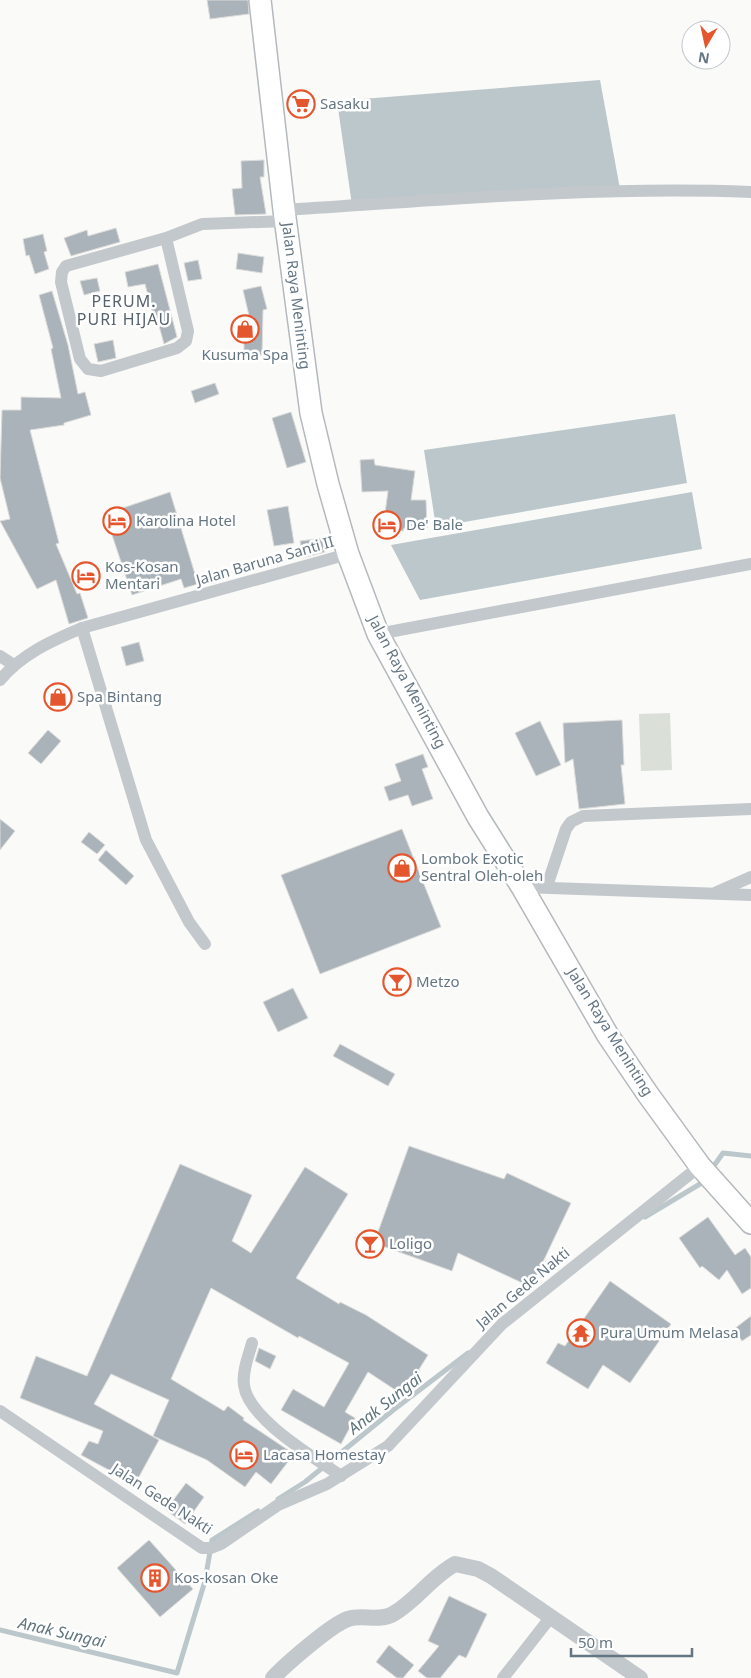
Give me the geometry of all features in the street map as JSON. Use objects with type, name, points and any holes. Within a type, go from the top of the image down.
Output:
[{"type":"highway","name":"Jalan Raya Meninting","points":[[260,0],[285,215],[311,413],[328,484],[348,554],[378,634],[478,817],[522,887],[607,1034],[702,1168],[751,1222]]},
{"type":"street","points":[[166,238],[188,331],[186,341],[177,348],[101,371],[88,369],[80,359],[61,282],[62,272],[70,263],[166,238],[202,224],[285,215],[565,192],[697,190],[751,192]]},
{"type":"street","name":"Jalan Baruna Santi II","points":[[0,680],[20,659],[51,641],[82,628],[348,554]]},
{"type":"street","points":[[378,634],[751,564]]},
{"type":"street","points":[[82,628],[146,840],[189,922],[205,944]]},
{"type":"street","points":[[0,656],[14,665]]},
{"type":"street","points":[[547,886],[566,830],[571,822],[583,816],[751,809]]},
{"type":"street","points":[[713,894],[751,877]]},
{"type":"street","points":[[522,887],[547,886],[751,896]]},
{"type":"street","name":"Jalan Gede Nakti","points":[[0,1411],[209,1548],[221,1544],[278,1504],[388,1446],[502,1324],[702,1168]]},
{"type":"street","points":[[252,1343],[243,1379],[250,1403],[296,1445],[336,1473]]},
{"type":"street","points":[[274,1678],[290,1660],[344,1621],[392,1614],[418,1596],[437,1575],[455,1564],[478,1569],[491,1576],[640,1678]]},
{"type":"street","points":[[504,1678],[550,1618]]},
{"type":"shaded area","points":[[600,80],[620,189],[352,205],[337,101]]},
{"type":"shaded area","points":[[675,414],[687,483],[436,527],[424,450]]},
{"type":"shaded area","points":[[692,492],[702,549],[420,600],[391,545]]},
{"type":"shaded area","points":[[670,713],[672,770],[641,771],[639,714]]},
{"type":"building","points":[[207,0],[248,0],[249,14],[210,19]]},
{"type":"building","points":[[264,160],[264,177],[260,177],[266,214],[235,215],[232,189],[242,188],[241,161]]},
{"type":"building","points":[[116,228],[120,242],[71,256],[64,238],[87,230],[88,236]]},
{"type":"building","points":[[43,234],[47,251],[44,252],[49,269],[35,274],[29,255],[26,256],[23,239]]},
{"type":"building","points":[[238,253],[264,257],[262,273],[236,269]]},
{"type":"building","points":[[198,260],[202,279],[188,281],[184,263]]},
{"type":"building","points":[[158,264],[177,337],[164,344],[158,322],[155,323],[145,284],[128,287],[125,272]]},
{"type":"building","points":[[97,278],[100,291],[84,295],[80,281]]},
{"type":"building","points":[[261,286],[267,309],[263,310],[262,355],[244,354],[244,320],[250,320],[243,290]]},
{"type":"building","points":[[52,291],[68,345],[78,394],[85,392],[91,415],[64,423],[64,425],[30,430],[59,543],[56,544],[77,594],[80,593],[88,618],[69,624],[56,580],[37,589],[0,521],[10,519],[0,478],[2,410],[21,410],[21,397],[61,398],[51,349],[53,348],[39,295]]},
{"type":"building","points":[[113,340],[116,358],[98,362],[94,344]]},
{"type":"building","points":[[215,383],[219,394],[195,403],[191,391]]},
{"type":"building","points":[[291,412],[306,462],[287,468],[272,418]]},
{"type":"building","points":[[374,459],[375,465],[415,471],[411,500],[426,500],[427,528],[404,528],[403,531],[383,528],[388,491],[362,492],[360,460]]},
{"type":"building","points":[[170,492],[198,584],[184,588],[181,579],[132,595],[105,514]]},
{"type":"building","points":[[288,506],[294,543],[274,546],[267,510]]},
{"type":"building","points":[[323,538],[325,552],[303,558],[300,541]]},
{"type":"building","points":[[139,642],[144,661],[126,666],[121,647]]},
{"type":"building","points":[[622,720],[624,765],[621,765],[625,804],[579,809],[573,759],[565,763],[563,723]]},
{"type":"building","points":[[540,721],[561,765],[536,776],[515,733]]},
{"type":"building","points":[[48,730],[61,741],[41,764],[28,753]]},
{"type":"building","points":[[423,754],[428,767],[422,769],[433,799],[412,806],[408,795],[389,801],[384,787],[401,781],[395,764]]},
{"type":"building","points":[[0,819],[15,831],[0,850]]},
{"type":"building","points":[[402,829],[441,927],[320,974],[281,875]]},
{"type":"building","points":[[89,832],[105,845],[97,854],[81,842]]},
{"type":"building","points":[[106,850],[134,876],[126,885],[98,860]]},
{"type":"building","points":[[293,988],[308,1018],[278,1032],[263,1002]]},
{"type":"building","points":[[340,1044],[395,1074],[388,1086],[333,1056]]},
{"type":"building","points":[[409,1146],[504,1179],[507,1173],[571,1203],[531,1287],[458,1253],[452,1271],[374,1243]]},
{"type":"building","points":[[180,1164],[252,1195],[232,1241],[251,1253],[305,1167],[348,1194],[296,1278],[339,1304],[340,1302],[366,1315],[428,1355],[403,1395],[368,1372],[345,1412],[355,1418],[341,1444],[281,1410],[293,1389],[324,1407],[349,1363],[299,1336],[298,1338],[211,1288],[171,1379],[224,1411],[228,1406],[244,1418],[243,1420],[294,1454],[271,1484],[256,1472],[245,1487],[207,1460],[153,1436],[169,1400],[111,1374],[94,1404],[159,1440],[135,1484],[81,1455],[89,1441],[98,1444],[103,1431],[20,1398],[36,1356],[87,1376]]},
{"type":"building","points":[[708,1217],[735,1255],[745,1248],[751,1257],[751,1288],[742,1294],[727,1270],[719,1280],[702,1266],[700,1268],[679,1238]]},
{"type":"building","points":[[610,1281],[671,1324],[630,1383],[603,1365],[588,1389],[546,1363],[558,1343],[565,1346]]},
{"type":"building","points":[[751,1316],[751,1335],[742,1341],[734,1329]]},
{"type":"building","points":[[259,1348],[276,1356],[270,1369],[255,1361]]},
{"type":"building","points":[[186,1483],[204,1497],[185,1524],[166,1510]]},
{"type":"building","name":"Kos-kosan Oke","points":[[149,1540],[193,1589],[160,1617],[117,1568]]},
{"type":"building","points":[[449,1596],[487,1614],[466,1658],[459,1655],[440,1678],[427,1678],[418,1671],[439,1646],[428,1641]]},
{"type":"building","points":[[389,1645],[414,1665],[403,1678],[397,1678],[376,1662]]},
{"type":"waterway","name":"Anak Sungai","points":[[711,1170],[723,1153],[751,1156]]},
{"type":"waterway","name":"Anak Sungai","points":[[645,1217],[700,1184],[704,1179]]},
{"type":"waterway","name":"Anak Sungai","points":[[278,1499],[305,1482],[392,1411],[468,1353]]},
{"type":"waterway","name":"Anak Sungai","points":[[0,1630],[177,1673],[205,1581],[212,1540],[258,1511]]},
{"type":"place","name":"Sasaku","points":[[301,104]]},
{"type":"place","name":"Kusuma Spa","points":[[245,329]]},
{"type":"place","name":"Karolina Hotel","points":[[117,521]]},
{"type":"place","name":"De' Bale","points":[[387,525]]},
{"type":"place","name":"Kos-Kosan Mentari","points":[[86,576]]},
{"type":"place","name":"Spa Bintang","points":[[58,697]]},
{"type":"place","name":"Lombok Exotic Sentral Oleh-oleh","points":[[402,868]]},
{"type":"place","name":"Metzo","points":[[397,982]]},
{"type":"place","name":"Loligo","points":[[370,1244]]},
{"type":"place","name":"Pura Umum Melasa","points":[[581,1333]]},
{"type":"place","name":"Lacasa Homestay","points":[[244,1455]]},
{"type":"place","name":"Kos-kosan Oke","points":[[155,1578]]},
{"type":"district","name":"PERUM. PURI HIJAU","points":[[124,310]]}]
